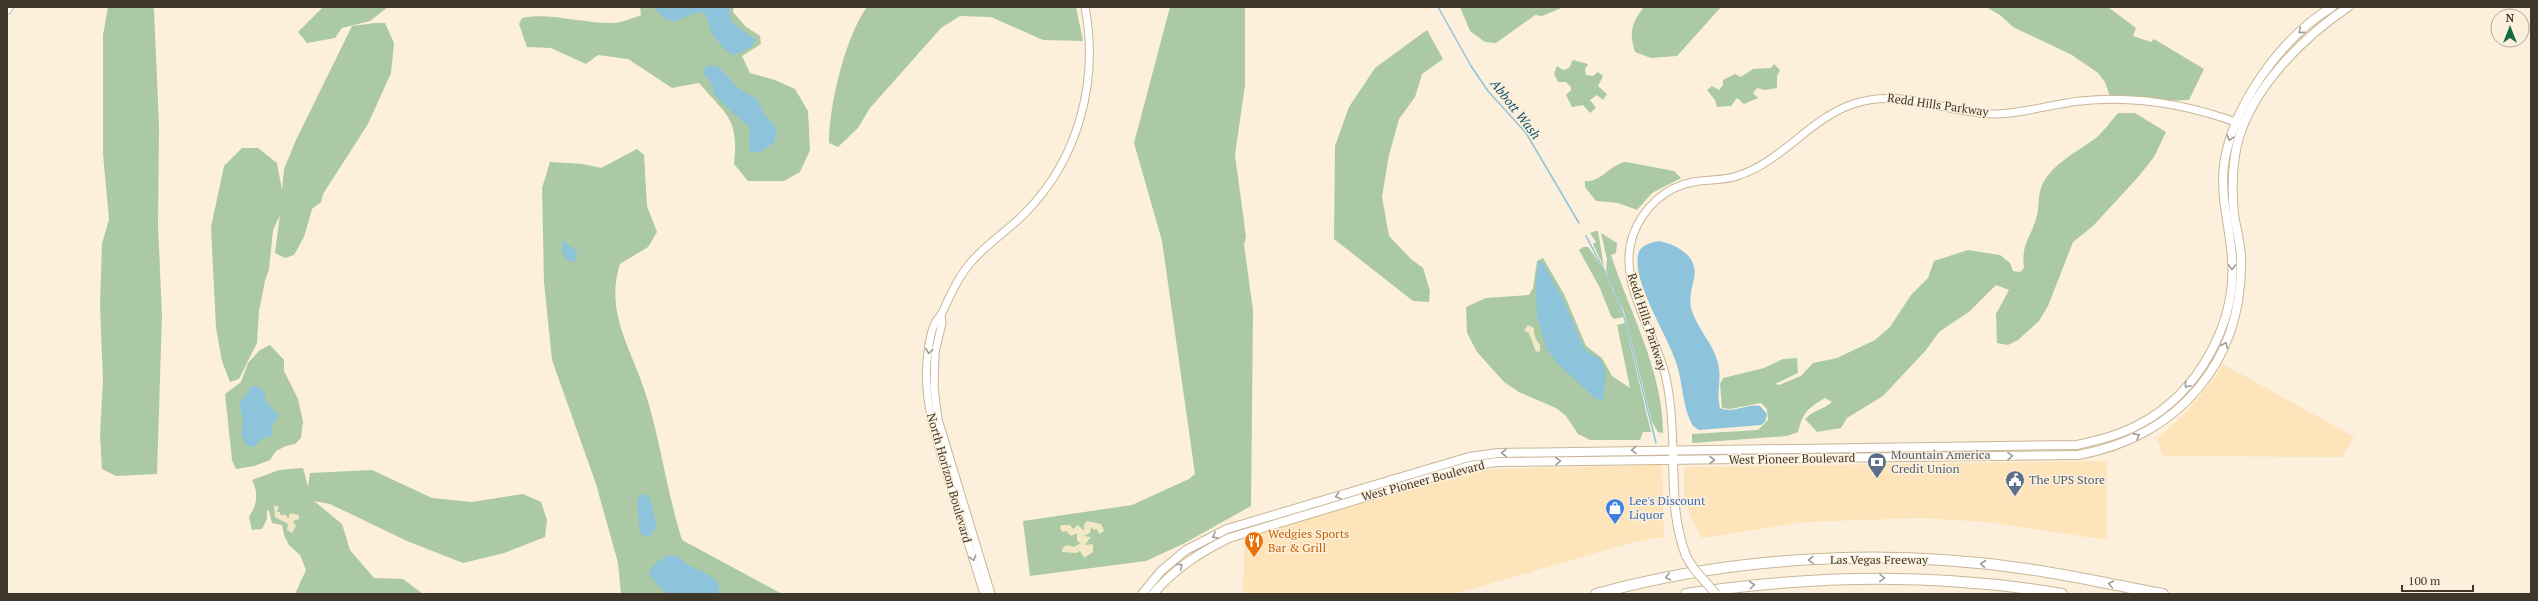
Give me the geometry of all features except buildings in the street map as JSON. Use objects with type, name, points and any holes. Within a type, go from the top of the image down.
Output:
[{"type":"highway","name":"Las Vegas Freeway","points":[[1596,594],[1675,576],[1738,567],[1855,558],[1986,564],[2027,569],[2163,594]]},
{"type":"highway","name":"Las Vegas Freeway","points":[[1686,594],[1745,585],[1860,577],[1975,581],[2062,594]]},
{"type":"main road","name":"West Pioneer Boulevard","points":[[1142,594],[1161,571],[1186,550],[1227,529],[1468,457],[1498,453],[1673,449],[2077,445],[2109,437],[2140,424],[2162,409],[2184,389],[2212,350],[2226,316],[2232,288],[2232,258],[2223,183],[2226,158],[2235,122],[2250,93],[2272,62],[2299,32],[2332,7]]},
{"type":"main road","name":"West Pioneer Boulevard","points":[[1153,594],[1169,575],[1193,556],[1229,538],[1469,466],[1497,462],[2078,454],[2098,451],[2129,440],[2153,428],[2168,418],[2188,400],[2211,373],[2221,355],[2234,320],[2241,289],[2241,257],[2233,193],[2237,146],[2243,125],[2280,68],[2306,39],[2348,7]]},
{"type":"main road","points":[[1908,457],[1912,452],[1942,450],[1950,446]]},
{"type":"main road","points":[[1673,449],[1674,512],[1686,556],[1694,569],[1716,594]]},
{"type":"street","name":"North Horizon Boulevard","points":[[984,594],[930,421],[926,388],[928,352],[934,323],[941,315],[951,291],[972,260],[1027,211],[1060,167],[1072,143],[1083,111],[1088,81],[1090,52],[1084,7]]},
{"type":"street","name":"Redd Hills Parkway","points":[[1673,449],[1671,403],[1663,369],[1630,279],[1628,257],[1634,232],[1643,214],[1667,192],[1695,182],[1736,177],[1758,168],[1773,159],[1818,122],[1850,105],[1880,97],[1894,97],[1960,110],[1996,114],[2028,111],[2079,101],[2139,100],[2193,109],[2243,125]]},
{"type":"street","name":"North Horizon Boulevard","points":[[941,315],[942,323],[935,353],[934,387],[938,419],[991,594]]},
{"type":"shaded area","points":[[2223,364],[2354,437],[2342,457],[2163,456],[2157,439],[2185,413],[2214,379]]},
{"type":"shaded area","points":[[2107,461],[2107,540],[1987,522],[1921,518],[1805,522],[1702,538],[1690,516],[1684,492],[1684,467]]},
{"type":"shaded area","points":[[1662,465],[1664,537],[1630,543],[1455,594],[1243,594],[1245,538],[1399,491],[1493,469]]},
{"type":"green space","points":[[108,7],[153,7],[154,10],[159,126],[158,226],[162,315],[157,474],[116,476],[102,469],[100,435],[103,380],[100,305],[102,244],[109,219],[103,154],[103,35]]},
{"type":"green space","points":[[323,7],[388,7],[370,21],[342,28],[335,38],[307,43],[298,32]]},
{"type":"green space","points":[[640,7],[734,7],[733,12],[745,26],[760,36],[761,44],[742,56],[750,73],[775,80],[795,89],[808,111],[810,150],[800,172],[784,181],[748,181],[734,164],[735,137],[733,127],[729,119],[724,111],[699,83],[672,88],[628,59],[598,55],[586,64],[551,48],[527,47],[519,24],[522,18],[544,16],[591,22],[614,23],[641,15]]},
{"type":"green space","points":[[867,7],[1076,7],[1083,41],[1043,40],[991,17],[960,16],[941,28],[870,108],[858,128],[838,147],[829,143],[835,92],[845,53],[859,20]]},
{"type":"green space","points":[[1170,7],[1245,7],[1245,85],[1235,155],[1246,237],[1244,245],[1253,310],[1251,506],[1183,544],[1146,561],[1030,576],[1023,521],[1132,505],[1189,479],[1195,474],[1162,241],[1134,143]]},
{"type":"green space","points":[[1460,7],[1564,7],[1542,16],[1535,15],[1496,43],[1485,42],[1470,31]]},
{"type":"green space","points":[[1644,7],[1721,7],[1677,56],[1651,58],[1635,52],[1632,39],[1632,28],[1636,18]]},
{"type":"green space","points":[[1986,7],[2108,7],[2136,28],[2133,36],[2151,42],[2154,39],[2204,69],[2189,100],[2110,97],[2105,82],[2098,73],[2072,55],[2013,27],[2000,15]]},
{"type":"green space","points":[[385,23],[394,43],[391,73],[368,124],[323,194],[321,202],[312,209],[304,237],[294,255],[285,258],[275,253],[280,215],[273,230],[269,269],[259,311],[257,343],[239,379],[230,382],[222,361],[216,328],[211,227],[224,166],[242,148],[258,148],[277,163],[282,190],[284,169],[296,140],[352,26]]},
{"type":"green space","points":[[1427,30],[1443,59],[1422,74],[1415,97],[1399,119],[1389,155],[1382,197],[1389,236],[1411,259],[1423,268],[1430,291],[1429,302],[1413,301],[1334,239],[1335,146],[1349,107],[1375,68]]},
{"type":"green space","points":[[1573,60],[1588,64],[1585,69],[1586,75],[1593,76],[1598,72],[1603,76],[1598,86],[1607,94],[1603,100],[1597,95],[1590,100],[1596,108],[1590,113],[1583,105],[1572,107],[1566,95],[1571,90],[1571,87],[1566,82],[1558,82],[1554,74],[1557,66],[1563,70],[1569,68]]},
{"type":"green space","points":[[1774,64],[1780,70],[1777,76],[1777,88],[1765,90],[1757,88],[1753,93],[1758,98],[1744,104],[1737,98],[1731,106],[1717,107],[1715,100],[1707,90],[1712,86],[1719,90],[1723,85],[1723,80],[1735,74],[1741,77],[1753,69],[1771,68]]},
{"type":"green space","points":[[2118,113],[2135,113],[2166,132],[2154,157],[2139,176],[2093,226],[2073,242],[2048,306],[2039,321],[2018,340],[2008,345],[1997,343],[1996,314],[2009,290],[1996,285],[1970,311],[1939,332],[1926,350],[1883,396],[1847,418],[1841,428],[1817,432],[1805,419],[1812,413],[1832,402],[1825,398],[1807,411],[1798,432],[1787,436],[1692,443],[1692,434],[1758,430],[1768,420],[1767,409],[1761,403],[1730,409],[1722,408],[1720,384],[1723,378],[1764,368],[1783,359],[1797,358],[1798,373],[1775,384],[1779,385],[1801,376],[1813,363],[1837,358],[1875,340],[1890,327],[1911,295],[1928,278],[1934,261],[1968,250],[2000,255],[2010,263],[2013,271],[2020,272],[2024,268],[2023,260],[2025,247],[2036,219],[2040,192],[2043,183],[2060,163],[2096,138]]},
{"type":"green space","points":[[637,149],[644,155],[647,206],[657,232],[648,247],[620,264],[616,282],[615,299],[622,331],[646,395],[682,540],[782,594],[621,594],[618,563],[596,484],[552,360],[544,282],[542,188],[550,162],[583,164],[601,168]]},
{"type":"green space","points":[[1626,162],[1674,171],[1681,178],[1652,193],[1637,210],[1618,203],[1596,201],[1585,187],[1585,181],[1596,179],[1620,163]]},
{"type":"green space","points":[[1598,231],[1604,267],[1593,244],[1596,242],[1590,233]]},
{"type":"green space","points":[[1601,233],[1617,243],[1616,253],[1611,255],[1652,365],[1662,410],[1663,433],[1658,432],[1652,422],[1624,312],[1606,271],[1607,259]]},
{"type":"green space","points":[[1583,247],[1588,247],[1604,271],[1613,289],[1623,317],[1614,319],[1611,316],[1600,288],[1579,250]]},
{"type":"green space","points":[[1543,258],[1565,296],[1586,346],[1602,358],[1612,376],[1630,388],[1617,325],[1625,323],[1651,432],[1643,432],[1640,440],[1590,440],[1578,434],[1566,416],[1556,408],[1519,392],[1504,382],[1477,352],[1467,333],[1466,307],[1486,298],[1529,295],[1533,288],[1537,261]]},
{"type":"green space","points":[[270,345],[284,360],[284,371],[298,399],[303,422],[301,438],[295,444],[286,446],[276,451],[270,460],[254,466],[236,469],[232,460],[225,394],[241,382],[248,363],[260,350]]},
{"type":"green space","points":[[303,468],[308,487],[310,473],[372,470],[432,498],[472,502],[523,494],[541,502],[547,520],[545,537],[504,553],[463,563],[407,541],[330,504],[314,501],[342,524],[350,550],[374,578],[403,579],[423,594],[295,594],[306,570],[300,555],[289,545],[284,535],[282,525],[272,523],[269,511],[267,510],[267,519],[262,529],[252,530],[249,517],[254,508],[256,499],[256,490],[252,480],[279,470]]},
{"type":"sand","points":[[1528,325],[1534,328],[1535,337],[1540,344],[1540,351],[1536,352],[1529,333],[1524,331]]},
{"type":"sand","points":[[274,505],[279,507],[277,512],[280,512],[280,515],[286,515],[288,519],[290,513],[299,515],[299,519],[293,521],[296,526],[292,533],[287,530],[288,524],[275,517]]},
{"type":"sand","points":[[1087,521],[1101,524],[1104,531],[1099,534],[1097,529],[1094,530],[1091,527],[1090,533],[1084,536],[1091,537],[1085,545],[1093,544],[1093,552],[1084,558],[1080,551],[1076,553],[1062,552],[1063,547],[1068,545],[1074,547],[1081,543],[1077,541],[1077,533],[1071,536],[1066,531],[1062,532],[1060,528],[1061,525],[1070,525],[1073,529],[1078,525],[1084,531],[1084,524]]},
{"type":"water","points":[[653,7],[729,7],[730,21],[756,40],[750,48],[733,55],[724,49],[711,32],[705,13],[696,13],[673,22],[663,17]]},
{"type":"water","points":[[707,65],[719,67],[738,88],[757,99],[765,115],[774,125],[777,132],[774,143],[760,152],[751,152],[749,146],[749,127],[716,97],[711,83],[703,73]]},
{"type":"water","points":[[562,240],[577,251],[577,259],[573,262],[566,260],[562,251]]},
{"type":"water","points":[[1658,241],[1679,248],[1690,257],[1693,263],[1695,270],[1690,303],[1695,318],[1713,349],[1718,363],[1720,408],[1730,410],[1755,405],[1760,406],[1767,414],[1765,422],[1761,425],[1699,430],[1693,426],[1689,419],[1676,362],[1645,294],[1638,267],[1638,256],[1640,249],[1645,245]]},
{"type":"water","points":[[1539,261],[1543,263],[1565,303],[1584,349],[1601,360],[1606,373],[1603,400],[1596,399],[1557,363],[1547,349],[1537,317],[1536,279]]},
{"type":"water","points":[[256,386],[264,391],[266,402],[279,415],[272,427],[272,435],[262,439],[254,447],[247,446],[241,435],[243,420],[239,404],[248,393],[250,387]]},
{"type":"water","points":[[644,493],[650,498],[657,529],[653,530],[651,536],[644,536],[640,533],[637,499]]},
{"type":"water","points":[[672,555],[679,557],[685,563],[713,578],[719,587],[719,594],[666,594],[648,574],[664,557]]},
{"type":"waterway","name":"Abbott Wash","points":[[1438,7],[1471,66],[1488,91],[1526,133],[1579,223]]},
{"type":"waterway","name":"Abbott Wash","points":[[1586,236],[1614,289],[1625,320],[1656,443]]},
{"type":"place","name":"Mountain America Credit Union","points":[[1877,479]]},
{"type":"place","name":"The UPS Store","points":[[2015,497]]},
{"type":"place","name":"Lee's Discount Liquor","points":[[1615,525]]},
{"type":"place","name":"Wedgies Sports Bar & Grill","points":[[1254,558]]}]
